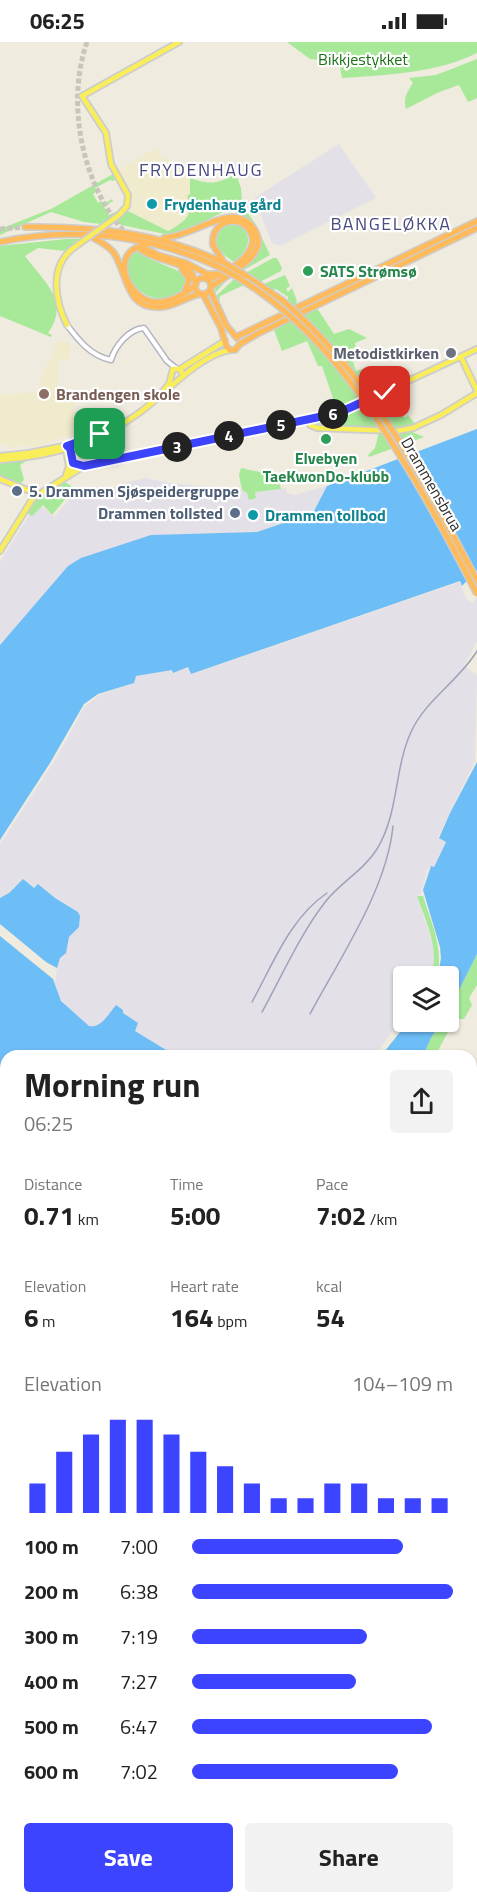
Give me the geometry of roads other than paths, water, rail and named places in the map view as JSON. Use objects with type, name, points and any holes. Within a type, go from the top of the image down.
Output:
[{"type":"highway","points":[[86,234],[103,243],[113,252],[129,291],[139,302],[150,306],[161,307],[211,289],[243,266],[253,255],[257,241],[252,226],[240,218],[226,218],[180,236],[154,241],[135,248],[127,258],[126,271],[132,288],[142,298],[155,302],[167,301],[184,293],[200,279],[220,273],[243,259],[250,251],[252,235],[242,223],[224,222],[213,234],[214,248],[224,263]]},
{"type":"highway","points":[[225,340],[477,221]]},
{"type":"highway","points":[[25,227],[88,228],[129,232],[154,241]]},
{"type":"highway","points":[[220,273],[207,274],[142,248],[156,259],[190,271],[197,292],[202,294],[218,322],[225,346],[230,350],[235,350],[270,328],[477,228]]},
{"type":"highway","points":[[457,238],[477,232]]},
{"type":"highway","points":[[0,243],[36,236],[86,234],[154,241]]},
{"type":"highway","name":"Drammensbrua","points":[[154,241],[236,276],[273,301],[303,327],[333,358],[363,398],[405,464],[447,536],[477,594]]},
{"type":"highway","name":"Drammensbrua","points":[[154,241],[186,247],[224,263],[282,300],[311,327],[342,361],[378,410],[410,461],[477,582]]},
{"type":"highway","points":[[180,267],[189,279],[184,293]]},
{"type":"highway","points":[[194,268],[211,289],[216,305],[240,345]]},
{"type":"main road","points":[[67,325],[59,305],[56,273],[61,261],[72,249],[119,215],[126,208],[128,199],[126,190],[115,170],[106,133],[82,96],[179,42]]},
{"type":"main road","points":[[68,448],[132,416],[163,391],[169,384],[171,375],[178,368],[225,340]]},
{"type":"main road","points":[[0,551],[34,496],[65,477],[72,468],[350,409],[477,349]]},
{"type":"main road","points":[[0,458],[43,455],[68,448],[122,425],[152,404],[181,378],[220,353],[230,350]]},
{"type":"main road","points":[[308,419],[310,425],[317,428],[397,431],[418,426],[477,392],[461,357]]},
{"type":"main road","points":[[178,368],[181,378]]},
{"type":"main road","points":[[171,375],[175,380],[181,378]]},
{"type":"main road","points":[[68,448],[72,468]]},
{"type":"main road","points":[[0,478],[34,496]]},
{"type":"street","points":[[67,325],[86,347],[99,357],[111,360],[120,343],[136,330],[144,328],[167,361],[171,375]]},
{"type":"street","points":[[167,361],[178,368]]},
{"type":"water","points":[[477,429],[477,570],[462,586],[460,581],[191,674],[188,667],[173,673],[172,670],[136,676],[134,683],[98,694],[84,704],[50,763],[0,840],[0,645],[68,566],[81,558],[151,535],[257,532],[313,513],[327,486]]},
{"type":"water","points":[[477,762],[477,954],[459,990],[459,966],[440,966],[440,947],[423,890],[431,866],[434,867],[446,842],[439,838]]},
{"type":"water","points":[[23,879],[34,888],[38,884],[78,912],[80,916],[79,927],[69,937],[66,953],[60,958],[57,968],[46,962],[0,924],[0,898],[9,893]]},
{"type":"water","points":[[0,936],[53,979],[61,1001],[89,1026],[101,1023],[116,1005],[138,1023],[135,1031],[166,1050],[0,1050]]},
{"type":"water","points":[[400,1032],[435,1032],[426,1050],[386,1050]]},
{"type":"tunnel","points":[[87,42],[78,85],[78,108],[84,152],[99,194],[120,227],[140,249]]},
{"type":"tunnel","points":[[0,229],[25,227]]},
{"type":"railway","points":[[262,1012],[300,941],[326,901],[366,863],[377,849],[389,821],[406,746],[417,720],[470,662],[477,651]]},
{"type":"railway","points":[[310,1014],[348,947],[372,898],[382,874],[393,826]]},
{"type":"railway","points":[[252,1002],[293,928],[314,903],[327,893]]},
{"type":"place","name":"Frydenhaug gård","points":[[152,204]]},
{"type":"place","name":"SATS Strømsø","points":[[308,271]]},
{"type":"place","name":"Metodistkirken","points":[[451,353]]},
{"type":"place","name":"Brandengen skole","points":[[44,394]]},
{"type":"place","name":"Elvebyen TaeKwonDo-klubb","points":[[326,439]]},
{"type":"place","name":"5. Drammen Sjøspeidergruppe","points":[[17,491]]},
{"type":"place","name":"Drammen tollsted","points":[[235,513]]},
{"type":"place","name":"Drammen tollbod","points":[[253,515]]},
{"type":"district","name":"FRYDENHAUG","points":[[201,170]]},
{"type":"district","name":"BANGELØKKA","points":[[391,224]]},
{"type":"park label","name":"Bikkjestykket","points":[[363,59]]}]
